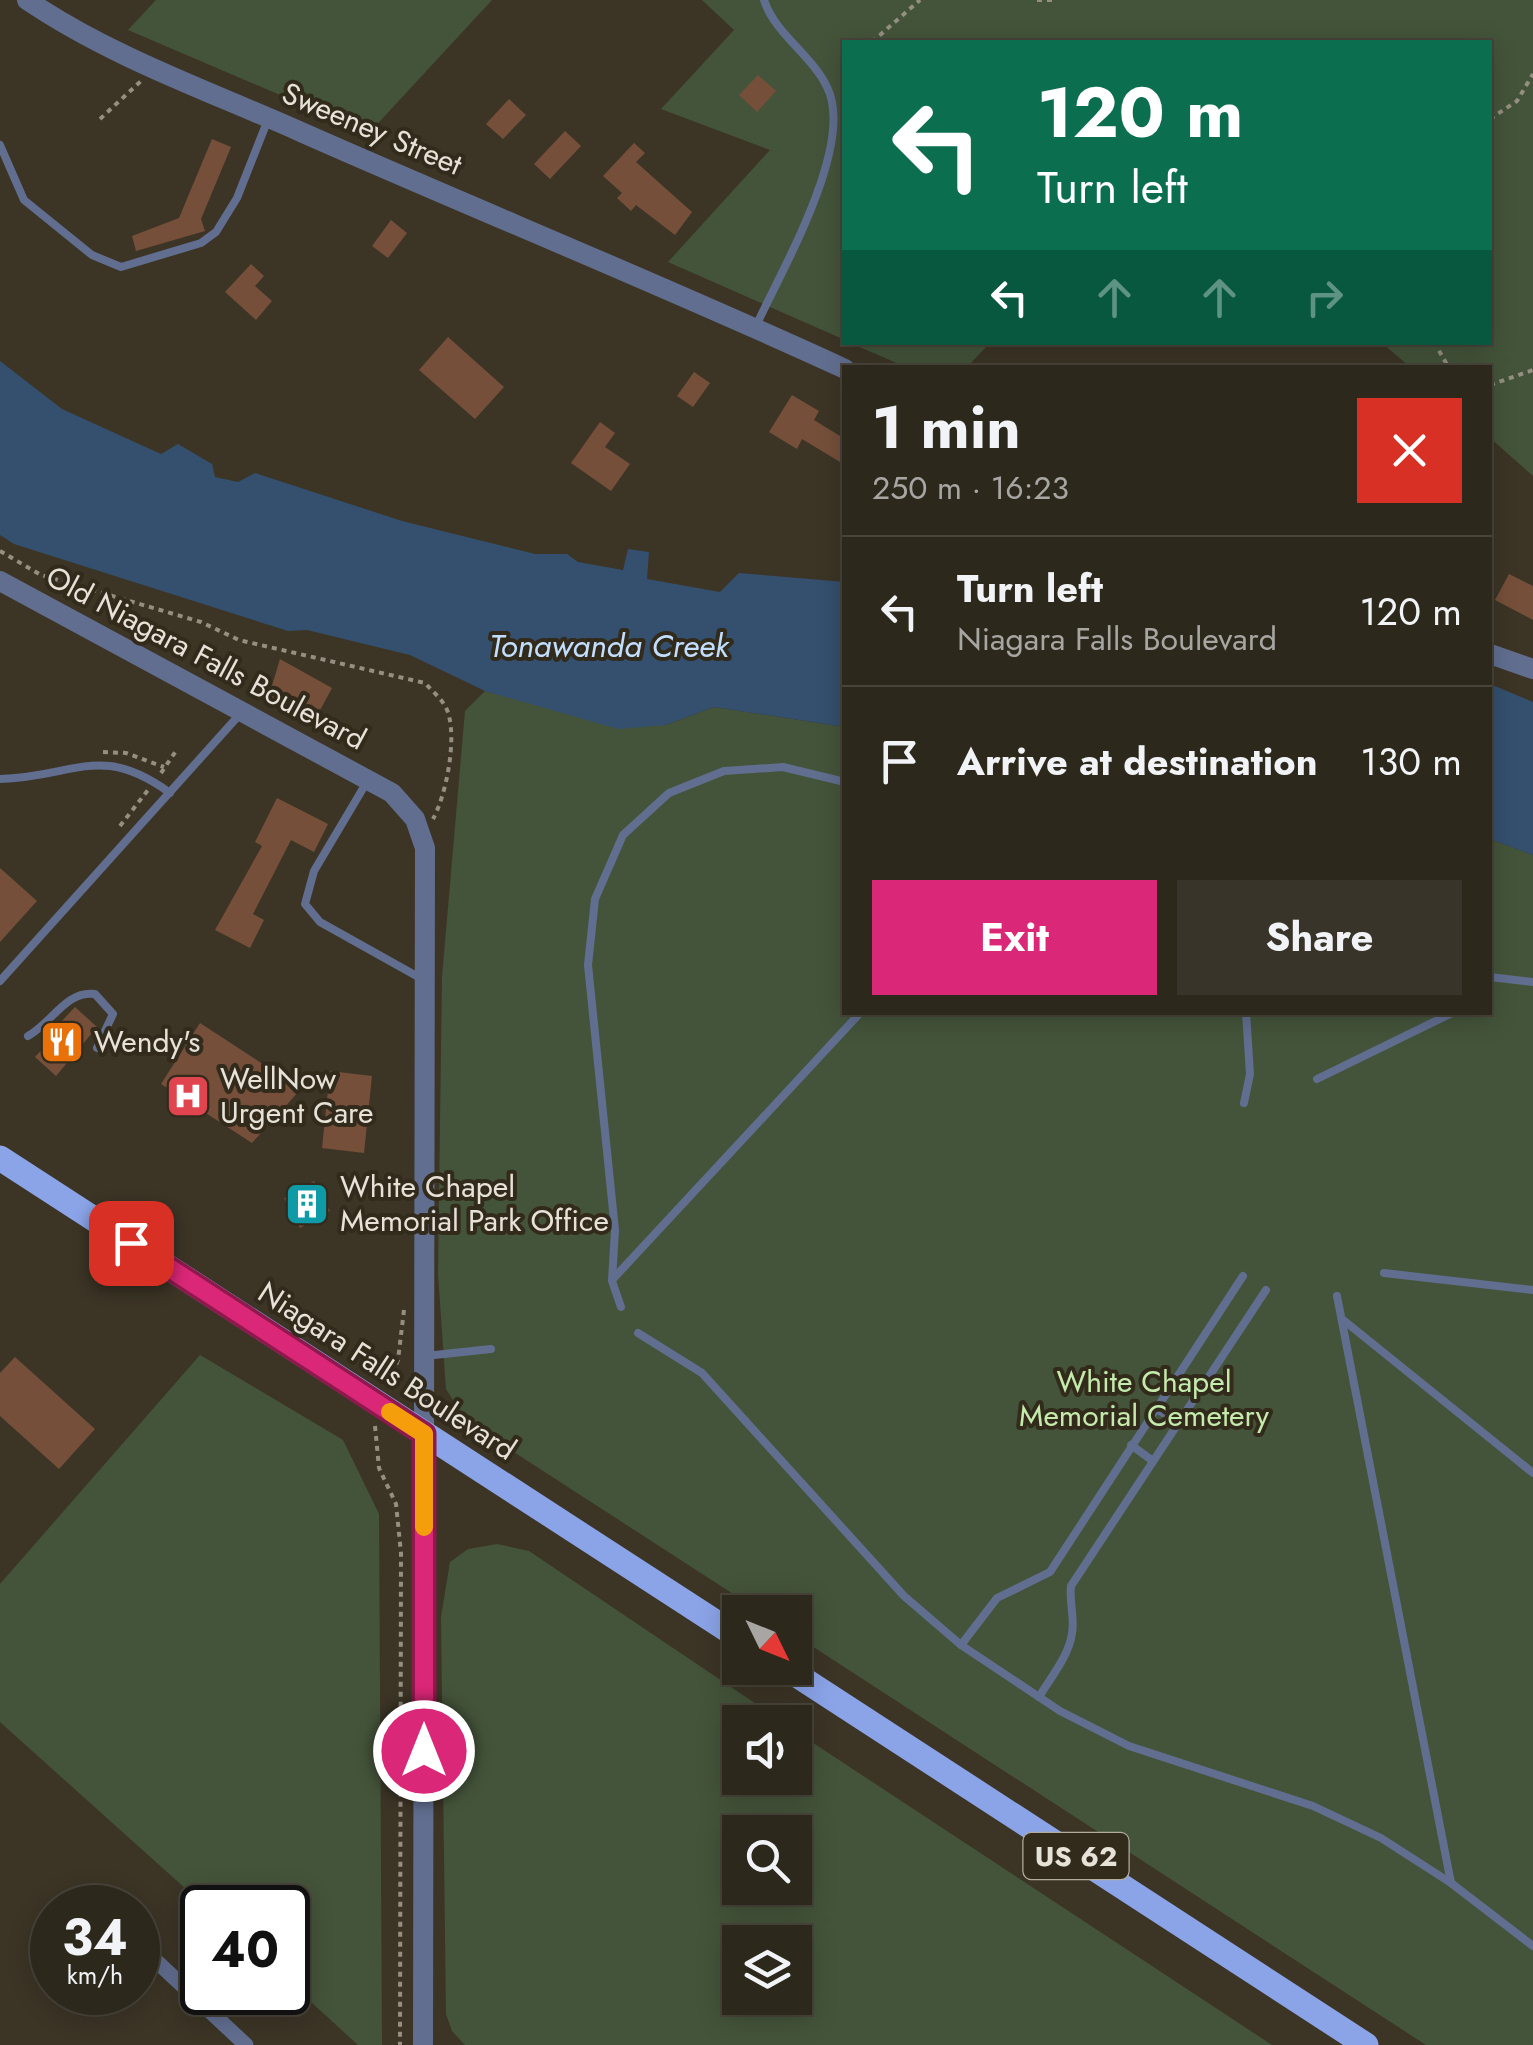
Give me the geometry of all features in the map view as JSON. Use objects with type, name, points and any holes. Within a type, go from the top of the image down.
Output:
[{"type":"main road","name":"Niagara Falls Boulevard","points":[[0,1158],[722,1626]]},
{"type":"main road","name":"US 62","points":[[812,1685],[1366,2045]]},
{"type":"street","name":"Sweeney Street","points":[[27,0],[68,27],[269,118],[699,301],[842,368]]},
{"type":"street","name":"Old Niagara Falls Boulevard","points":[[0,580],[376,784],[408,807],[426,848],[422,2045]]},
{"type":"street","points":[[1492,655],[1533,670]]},
{"type":"street","points":[[160,1965],[246,2045]]},
{"type":"lane","points":[[755,328],[795,242],[836,128],[830,92],[814,61],[773,21],[764,0]]},
{"type":"lane","points":[[0,145],[24,200],[92,255],[120,267],[201,243],[216,232],[237,198],[269,118]]},
{"type":"lane","points":[[0,981],[242,712]]},
{"type":"lane","points":[[0,779],[122,766],[170,793]]},
{"type":"lane","points":[[621,1306],[612,1281],[616,1230],[588,965],[595,899],[622,835],[669,793],[724,771],[782,766],[842,781]]},
{"type":"lane","points":[[376,784],[314,871],[306,904],[320,922],[426,981]]},
{"type":"lane","points":[[1495,978],[1533,982]]},
{"type":"lane","points":[[28,1036],[46,1026],[72,997],[88,992],[101,998],[113,1014],[97,1048]]},
{"type":"lane","points":[[612,1281],[858,1015]]},
{"type":"lane","points":[[1244,1104],[1250,1074],[1246,1015]]},
{"type":"lane","points":[[1318,1079],[1448,1015]]},
{"type":"lane","points":[[1384,1273],[1533,1290]]},
{"type":"lane","points":[[961,1645],[996,1598],[1050,1572],[1243,1276]]},
{"type":"lane","points":[[1039,1697],[1064,1658],[1074,1630],[1068,1606],[1071,1586],[1266,1290]]},
{"type":"lane","points":[[1337,1296],[1451,1883]]},
{"type":"lane","points":[[1342,1319],[1533,1473]]},
{"type":"lane","points":[[638,1332],[702,1373],[904,1596],[961,1645],[1039,1697],[1128,1746],[1313,1806],[1381,1838],[1451,1883],[1533,1946]]},
{"type":"lane","points":[[425,1356],[490,1349]]},
{"type":"lane","points":[[1155,1408],[1178,1422]]},
{"type":"lane","points":[[1131,1446],[1154,1460]]},
{"type":"lane","points":[[1050,1572],[1071,1586]]},
{"type":"path","points":[[874,40],[920,0]]},
{"type":"path","points":[[1037,0],[1054,0]]},
{"type":"path","points":[[1492,118],[1517,101],[1533,74]]},
{"type":"path","points":[[100,119],[145,77]]},
{"type":"path","points":[[1492,384],[1533,370]]},
{"type":"path","points":[[0,551],[41,574],[201,622],[238,640],[424,683],[442,700],[450,717],[446,796],[433,820]]},
{"type":"path","points":[[160,773],[176,750]]},
{"type":"path","points":[[374,1431],[379,1468],[396,1504],[401,1553],[400,2045]]},
{"type":"green space","points":[[156,0],[492,0],[369,133],[128,30]]},
{"type":"green space","points":[[702,0],[1533,0],[1533,476],[1492,440],[1492,365],[1408,365],[1384,345],[1492,345],[1492,40],[842,40],[842,339],[668,262],[770,150],[661,109],[734,30]]},
{"type":"green space","points":[[855,345],[988,345],[969,365],[901,365]]},
{"type":"green space","name":"White Chapel Memorial Cemetery","points":[[485,691],[533,704],[666,725],[714,707],[842,727],[842,1015],[1492,1015],[1492,840],[1533,855],[1533,2045],[1426,2045],[812,1646],[812,1595],[735,1595],[466,1421],[446,1389],[438,1274],[442,977],[465,711]]},
{"type":"green space","points":[[200,1355],[343,1440],[379,1514],[382,2045],[358,2045],[310,2001],[310,1885],[182,1885],[0,1722],[0,1584]]},
{"type":"green space","points":[[497,1544],[529,1551],[722,1681],[722,1685],[758,1705],[722,1705],[722,1795],[812,1795],[812,1742],[1272,2045],[465,2045],[452,2031],[446,2014],[441,1617],[450,1562],[468,1549]]},
{"type":"water","name":"Tonawanda Creek","points":[[0,361],[62,409],[161,454],[178,444],[212,464],[215,477],[238,482],[255,473],[402,521],[535,554],[567,554],[578,562],[623,570],[628,549],[649,552],[647,579],[720,592],[739,573],[842,582],[842,727],[714,707],[666,725],[618,729],[485,691],[410,655],[307,630],[288,631],[14,544],[0,535]]},
{"type":"water","points":[[1492,685],[1533,702],[1533,855],[1492,840]]},
{"type":"building","points":[[758,75],[776,91],[757,112],[739,95]]},
{"type":"building","points":[[509,99],[526,115],[503,139],[486,124]]},
{"type":"building","points":[[565,131],[581,146],[550,179],[534,164]]},
{"type":"building","points":[[212,139],[231,147],[201,219],[205,231],[136,251],[132,236],[179,218]]},
{"type":"building","points":[[634,143],[645,153],[636,162],[692,212],[675,235],[636,205],[631,211],[617,198],[622,193],[603,176]]},
{"type":"building","points":[[391,220],[407,233],[388,258],[372,246]]},
{"type":"building","points":[[251,264],[264,276],[255,286],[272,301],[256,320],[225,292]]},
{"type":"building","points":[[448,337],[504,387],[475,419],[419,370]]},
{"type":"building","points":[[694,372],[710,383],[693,407],[677,396]]},
{"type":"building","points":[[792,395],[819,411],[814,420],[842,437],[842,463],[802,439],[797,449],[769,432]]},
{"type":"building","points":[[600,422],[615,433],[605,447],[630,464],[611,491],[571,463]]},
{"type":"building","points":[[1509,574],[1533,586],[1533,620],[1495,600]]},
{"type":"building","points":[[280,659],[332,688],[313,723],[268,699]]},
{"type":"building","points":[[277,798],[328,824],[314,852],[291,840],[253,914],[264,920],[250,948],[215,930],[262,846],[255,842]]},
{"type":"building","points":[[0,868],[37,901],[0,942]]},
{"type":"building","name":"Wendy's","points":[[75,1007],[97,1027],[56,1076],[35,1057],[47,1044],[44,1040]]},
{"type":"building","points":[[200,1023],[301,1089],[252,1143],[161,1084]]},
{"type":"building","points":[[330,1071],[372,1076],[364,1153],[322,1148]]},
{"type":"building","name":"White Chapel Memorial Park Office","points":[[314,1181],[330,1211],[300,1228],[284,1198]]},
{"type":"building","points":[[15,1357],[95,1429],[59,1469],[0,1416],[0,1373]]},
{"type":"slow traffic","points":[[390,1412],[424,1434],[424,1527]]},
{"type":"place","name":"Wendy's","points":[[62,1042]]},
{"type":"place","name":"WellNow Urgent Care","points":[[188,1096]]},
{"type":"place","name":"White Chapel Memorial Park Office","points":[[307,1204]]},
{"type":"route","points":[[131,1243],[424,1434],[424,1751]]}]
